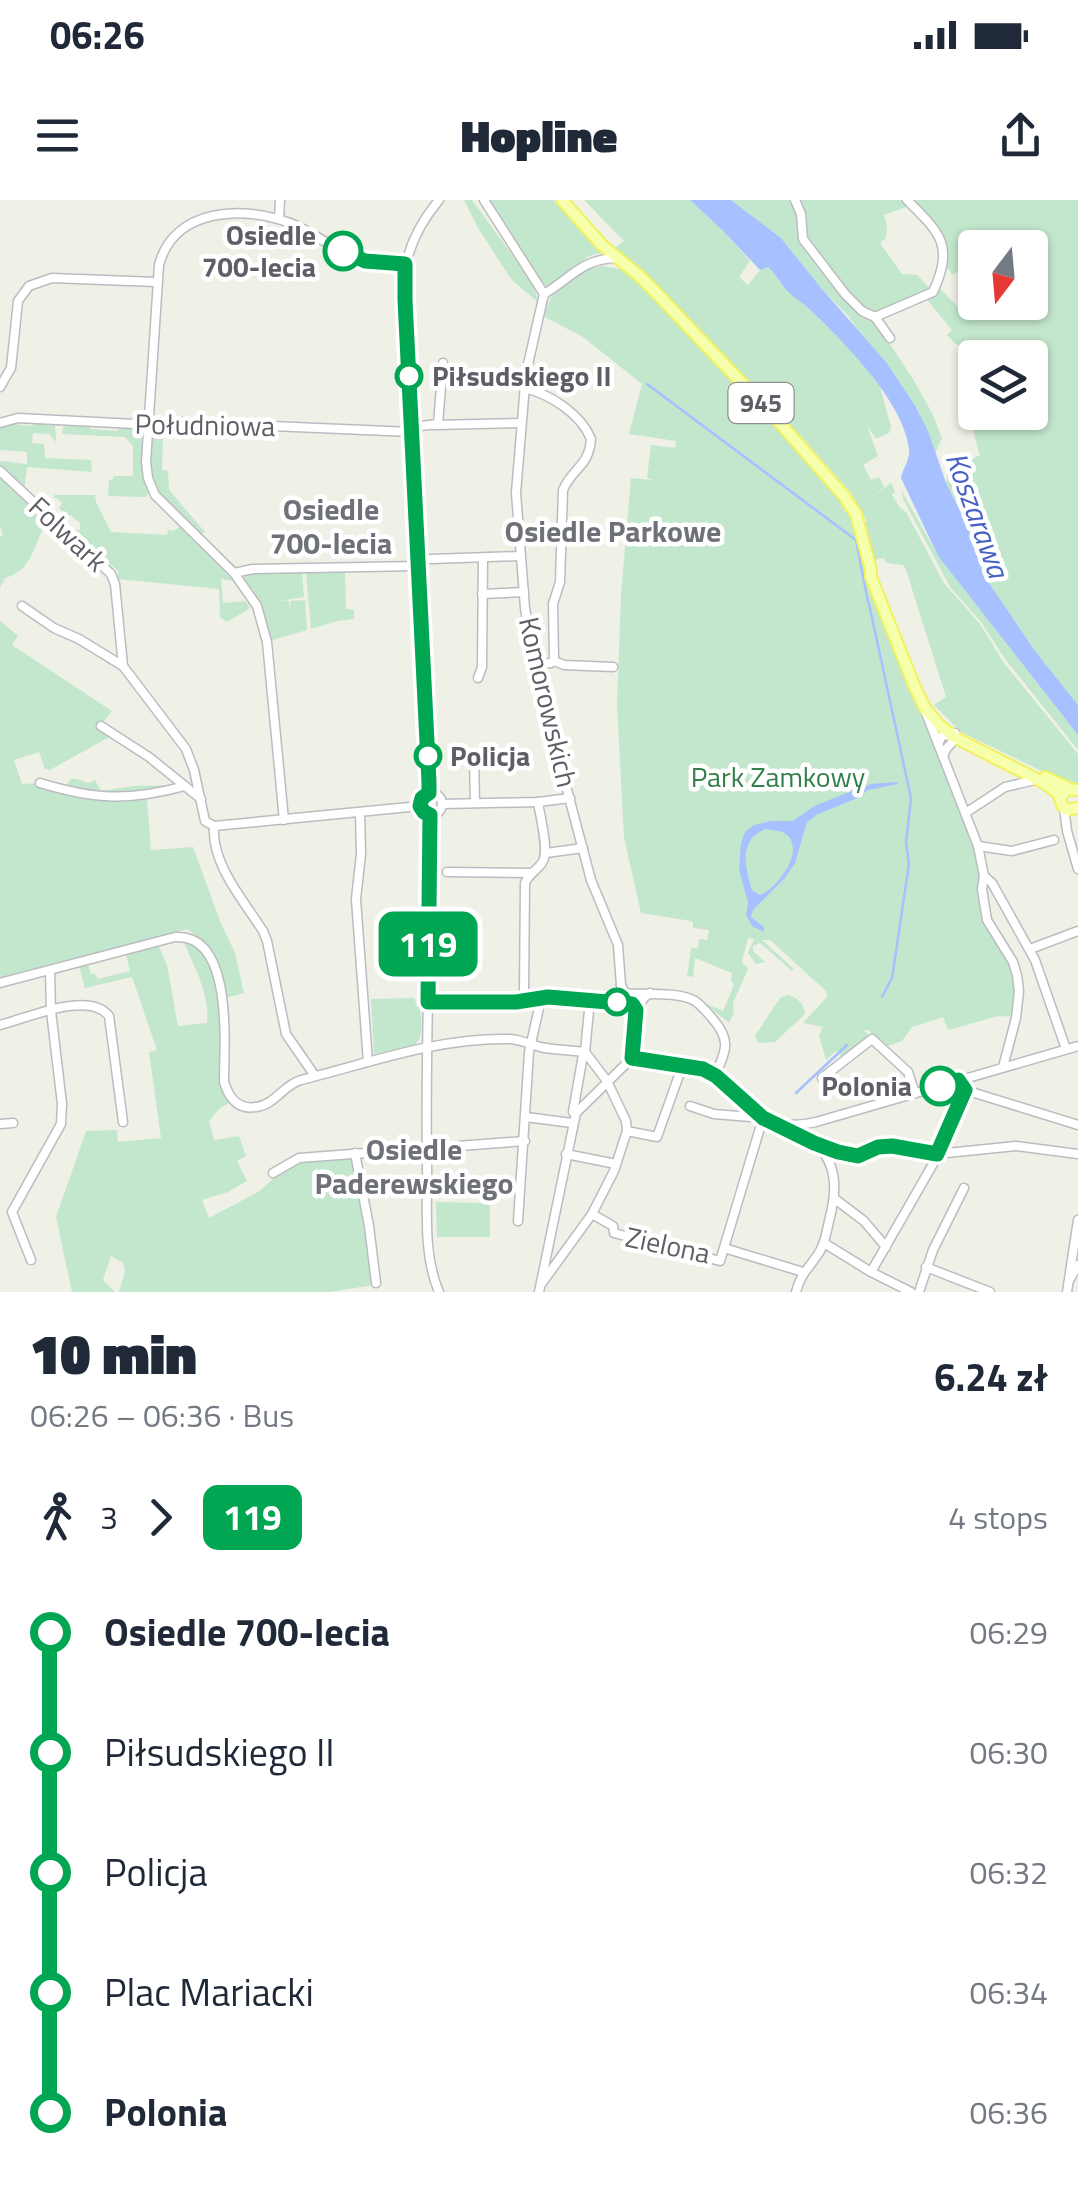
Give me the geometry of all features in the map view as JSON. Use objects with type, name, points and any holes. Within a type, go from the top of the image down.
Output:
[{"type":"main road","name":"945","points":[[562,200],[602,245],[643,279],[844,496],[856,514],[875,589],[924,708],[938,726],[1071,800]]},
{"type":"main road","name":"945","points":[[871,570],[930,706],[953,735]]},
{"type":"street","points":[[279,219],[280,200]]},
{"type":"street","points":[[429,793],[404,280],[405,264],[418,230],[439,200]]},
{"type":"street","points":[[484,200],[544,294],[583,266],[601,258],[618,258]]},
{"type":"street","points":[[795,200],[801,214],[803,239],[862,311],[876,317],[890,338]]},
{"type":"street","points":[[876,317],[933,292],[943,265],[944,249],[939,236],[907,200]]},
{"type":"street","points":[[284,820],[267,642],[258,606],[234,573],[155,496],[146,471],[156,282],[164,248],[176,234],[190,223],[222,214],[279,219],[357,259],[405,264]]},
{"type":"street","points":[[0,387],[11,368],[18,301],[29,286],[52,278],[156,282]]},
{"type":"street","name":"Komorowskich","points":[[544,294],[520,424],[516,493],[520,556],[534,664],[592,880],[618,945],[620,985]]},
{"type":"street","points":[[435,425],[439,420],[443,362]]},
{"type":"street","points":[[524,388],[549,396],[585,426],[591,439],[586,461],[563,490],[560,582],[553,604],[554,661]]},
{"type":"street","name":"Południowa","points":[[0,422],[18,418],[411,429],[520,424]]},
{"type":"street","name":"Folwark","points":[[0,472],[111,574],[123,666]]},
{"type":"street","points":[[431,559],[520,556]]},
{"type":"street","points":[[478,678],[482,666],[483,558]]},
{"type":"street","points":[[234,573],[252,569],[418,566]]},
{"type":"street","points":[[482,594],[524,592]]},
{"type":"street","points":[[22,606],[123,666],[186,748],[206,821],[214,826],[420,806]]},
{"type":"street","points":[[534,664],[554,661],[613,667]]},
{"type":"street","points":[[924,708],[978,846],[984,876],[984,912],[1013,962],[1018,983],[1016,1018],[1003,1068]]},
{"type":"street","points":[[101,726],[200,799]]},
{"type":"street","points":[[938,745],[942,736],[953,735]]},
{"type":"street","points":[[944,761],[953,735]]},
{"type":"street","points":[[474,758],[476,804]]},
{"type":"street","points":[[967,812],[1005,788],[1031,782]]},
{"type":"street","points":[[40,783],[98,798],[150,795],[186,786]]},
{"type":"street","points":[[429,793],[440,796],[443,804],[438,814],[430,815],[420,806],[429,793]]},
{"type":"street","points":[[443,804],[570,798]]},
{"type":"street","points":[[1071,800],[1067,831],[1078,870]]},
{"type":"street","points":[[518,1221],[532,1044],[539,1008],[524,992],[524,890],[526,880],[541,865],[546,853],[538,802]]},
{"type":"street","points":[[360,813],[362,854],[356,899],[368,1062]]},
{"type":"street","points":[[430,815],[427,1147],[430,1259],[439,1292]]},
{"type":"street","points":[[214,826],[227,876],[267,941],[286,1034],[315,1076]]},
{"type":"street","points":[[978,846],[1012,851],[1054,840]]},
{"type":"street","points":[[546,853],[583,848]]},
{"type":"street","points":[[447,872],[532,873]]},
{"type":"street","points":[[984,876],[992,883],[1030,950],[1066,1049]]},
{"type":"street","points":[[1030,950],[1078,930]]},
{"type":"street","points":[[0,983],[158,941],[189,938],[200,944],[212,962],[223,992],[224,1082],[234,1100],[247,1108],[263,1106],[294,1082],[426,1046],[516,1039],[584,1053],[607,1082],[626,1120],[626,1131],[616,1164],[592,1214],[540,1287]]},
{"type":"street","points":[[12,1212],[61,1124],[50,971]]},
{"type":"street","points":[[620,985],[630,995],[664,993],[689,998],[703,1008],[727,1042],[716,1076]]},
{"type":"street","points":[[602,1001],[616,995],[620,985]]},
{"type":"street","points":[[575,1112],[632,1058],[636,1010],[650,993]]},
{"type":"street","points":[[428,1002],[516,1002],[548,997],[628,1003],[636,1010]]},
{"type":"street","points":[[540,1287],[575,1112],[590,1000]]},
{"type":"street","points":[[0,1025],[62,1006],[90,1004],[103,1009],[108,1014],[123,1122]]},
{"type":"street","points":[[822,1078],[872,1038],[908,1072],[915,1093]]},
{"type":"street","points":[[776,1124],[816,1122],[1078,1046]]},
{"type":"street","points":[[632,1058],[703,1069],[763,1118],[838,1152],[858,1156],[892,1146],[937,1154],[1016,1146],[1078,1154]]},
{"type":"street","points":[[626,1131],[656,1137],[683,1064]]},
{"type":"street","points":[[958,1080],[965,1090],[1078,1125]]},
{"type":"street","points":[[871,1272],[937,1154],[965,1090]]},
{"type":"street","points":[[690,1106],[714,1114],[763,1118]]},
{"type":"street","points":[[526,1117],[572,1123]]},
{"type":"street","points":[[724,1248],[763,1118]]},
{"type":"street","points":[[816,1122],[807,1134],[830,1163]]},
{"type":"street","points":[[0,1124],[12,1123]]},
{"type":"street","points":[[273,1173],[299,1158],[524,1141]]},
{"type":"street","points":[[796,1292],[803,1272],[824,1243],[835,1199],[830,1163],[832,1154],[838,1152]]},
{"type":"street","points":[[355,1153],[376,1283]]},
{"type":"street","points":[[566,1154],[616,1164]]},
{"type":"street","points":[[824,1243],[871,1272],[915,1292],[964,1188]]},
{"type":"street","points":[[835,1199],[864,1221],[886,1247]]},
{"type":"street","points":[[0,1212],[12,1212]]},
{"type":"street","points":[[12,1212],[31,1260]]},
{"type":"street","name":"Zielona","points":[[592,1214],[613,1226],[614,1233],[720,1261],[724,1248],[803,1272]]},
{"type":"street","points":[[1068,1288],[1078,1220]]},
{"type":"street","points":[[552,1238],[568,1246]]},
{"type":"street","points":[[1068,1288],[1078,1265]]},
{"type":"street","points":[[926,1266],[990,1292]]},
{"type":"green space","points":[[464,200],[472,200],[534,285],[538,302],[511,279]]},
{"type":"green space","points":[[490,200],[553,200],[601,253],[589,256],[548,287],[524,258]]},
{"type":"green space","points":[[584,200],[690,200],[750,261],[739,277],[748,285],[760,270],[768,267],[788,292],[855,354],[880,387],[891,427],[889,433],[876,439],[867,426],[878,456],[863,465],[871,480],[879,477],[884,487],[872,497],[891,483],[895,492],[892,495],[906,512],[944,583],[980,624],[1004,663],[1078,754],[1078,784],[1050,775],[961,732],[934,705],[946,697],[903,565],[886,563],[884,558],[875,560],[863,524],[867,521],[852,494],[644,275],[613,249],[624,241]]},
{"type":"green space","points":[[731,200],[1078,200],[1078,705],[1035,651],[983,574],[967,525],[946,483],[948,472],[980,455],[974,430],[1048,430],[1048,340],[958,340],[958,345],[947,335],[952,330],[924,296],[875,317],[865,314],[880,329],[932,413],[942,438],[935,454],[928,431],[849,317],[781,238]]},
{"type":"green space","name":"Park Zamkowy","points":[[602,266],[626,270],[635,278],[820,475],[845,505],[844,511],[852,516],[865,574],[969,828],[977,856],[984,921],[1014,979],[1013,1017],[998,1016],[948,1030],[943,1017],[912,1027],[902,1041],[888,1046],[864,1030],[872,1039],[844,1059],[836,1051],[826,1060],[819,1036],[823,1027],[803,1023],[827,997],[826,991],[770,940],[762,940],[794,969],[760,943],[753,946],[753,951],[765,962],[756,964],[748,953],[754,939],[748,938],[742,962],[748,969],[729,1023],[706,1004],[723,1011],[734,985],[732,973],[695,958],[693,977],[687,976],[691,948],[698,948],[699,939],[707,940],[709,930],[693,928],[691,921],[641,913],[624,838],[617,704],[621,595],[631,478],[653,480],[647,478],[651,445],[675,448],[676,441],[629,434],[642,384],[583,337],[543,316],[552,295],[587,270]]},
{"type":"green space","points":[[14,421],[31,426],[36,422],[55,424],[56,442],[49,434],[33,433],[32,443],[44,444],[45,458],[91,460],[92,472],[27,467],[24,490],[0,468],[0,461],[27,464],[27,452],[0,450],[0,426]]},
{"type":"green space","points":[[87,425],[91,429],[143,430],[146,497],[108,496],[109,480],[114,476],[133,476],[133,446],[125,437],[62,434],[63,427]]},
{"type":"green space","points":[[171,425],[163,437],[162,470],[168,471],[169,490],[205,532],[199,536],[163,499],[152,478],[150,451],[154,428]]},
{"type":"green space","points":[[0,476],[41,512],[36,521],[43,528],[25,565],[5,578],[0,588],[3,535]]},
{"type":"green space","points":[[902,491],[938,556],[1078,735],[1078,750],[950,587]]},
{"type":"green space","points":[[54,495],[95,495],[111,532],[167,535],[168,530],[180,527],[234,581],[221,579],[223,603],[245,601],[250,608],[227,622],[220,617],[219,589],[118,579],[118,571],[70,530],[80,530],[80,523],[59,508],[62,504]]},
{"type":"green space","points":[[302,572],[304,597],[272,602],[288,600],[291,611],[290,601],[305,600],[307,630],[269,641],[252,593],[254,588],[251,591],[244,581],[245,574]]},
{"type":"green space","points":[[306,572],[345,572],[346,609],[354,610],[354,619],[311,629]]},
{"type":"green space","points":[[0,621],[18,636],[12,645],[112,711],[102,723],[113,735],[50,770],[45,769],[39,752],[14,760],[22,784],[64,787],[71,779],[88,783],[95,780],[101,791],[176,785],[175,789],[147,798],[151,850],[193,847],[235,953],[244,993],[221,999],[220,1082],[229,1103],[209,1121],[214,1140],[239,1136],[246,1156],[237,1161],[247,1181],[202,1200],[209,1218],[258,1192],[271,1177],[298,1160],[351,1157],[374,1285],[329,1292],[119,1292],[125,1271],[123,1263],[111,1256],[103,1280],[115,1292],[72,1292],[56,1217],[86,1131],[117,1130],[118,1142],[161,1138],[149,1052],[157,1050],[132,977],[85,988],[79,966],[88,964],[91,974],[98,979],[130,971],[126,954],[158,945],[167,965],[178,1026],[207,1023],[206,1001],[183,940],[197,948],[198,938],[188,929],[0,978]]},
{"type":"green space","points":[[787,995],[799,1001],[805,1014],[775,1042],[758,1043],[755,1036],[780,998]]},
{"type":"green space","points":[[415,998],[421,1022],[417,1042],[414,1046],[374,1054],[371,999]]},
{"type":"green space","points":[[436,1202],[490,1203],[490,1237],[437,1237]]},
{"type":"water","points":[[690,200],[731,200],[781,238],[886,362],[928,431],[983,574],[1035,651],[1078,705],[1078,735],[938,556],[901,478],[909,449],[905,430],[883,391],[852,353],[788,292],[768,267],[760,270]]},
{"type":"water","points":[[870,784],[898,784],[868,790],[807,822],[795,863],[753,910],[751,917],[764,927],[764,932],[752,926],[746,915],[748,903],[739,869],[745,832],[771,821],[793,821],[814,806]],"holes":[[[767,829],[783,832],[790,839],[792,857],[782,876],[760,895],[752,890],[746,855],[751,840]]]},
{"type":"waterway","points":[[647,384],[856,540],[868,602]]},
{"type":"waterway","points":[[869,604],[911,798],[906,843],[909,864],[892,978],[882,997]]},
{"type":"waterway","points":[[796,1093],[847,1045]]},
{"type":"bus line","name":"119","points":[[343,251],[365,261],[405,264],[429,782],[429,793],[420,806],[430,815],[428,1002],[516,1002],[548,997],[632,1004],[636,1010],[632,1058],[703,1069],[763,1118],[814,1143],[853,1156],[884,1146],[937,1154],[965,1090],[958,1080],[940,1086]]},
{"type":"place","name":"Osiedle 700-lecia","points":[[343,251]]},
{"type":"place","name":"Piłsudskiego II","points":[[409,376]]},
{"type":"place","name":"Policja","points":[[428,756]]},
{"type":"place","name":"Polonia","points":[[940,1086]]},
{"type":"district","name":"Osiedle 700-lecia","points":[[331,527]]},
{"type":"district","name":"Osiedle Parkowe","points":[[613,532]]},
{"type":"district","name":"Osiedle Paderewskiego","points":[[414,1167]]},
{"type":"water label","name":"Koszarawa","points":[[977,515]]}]
